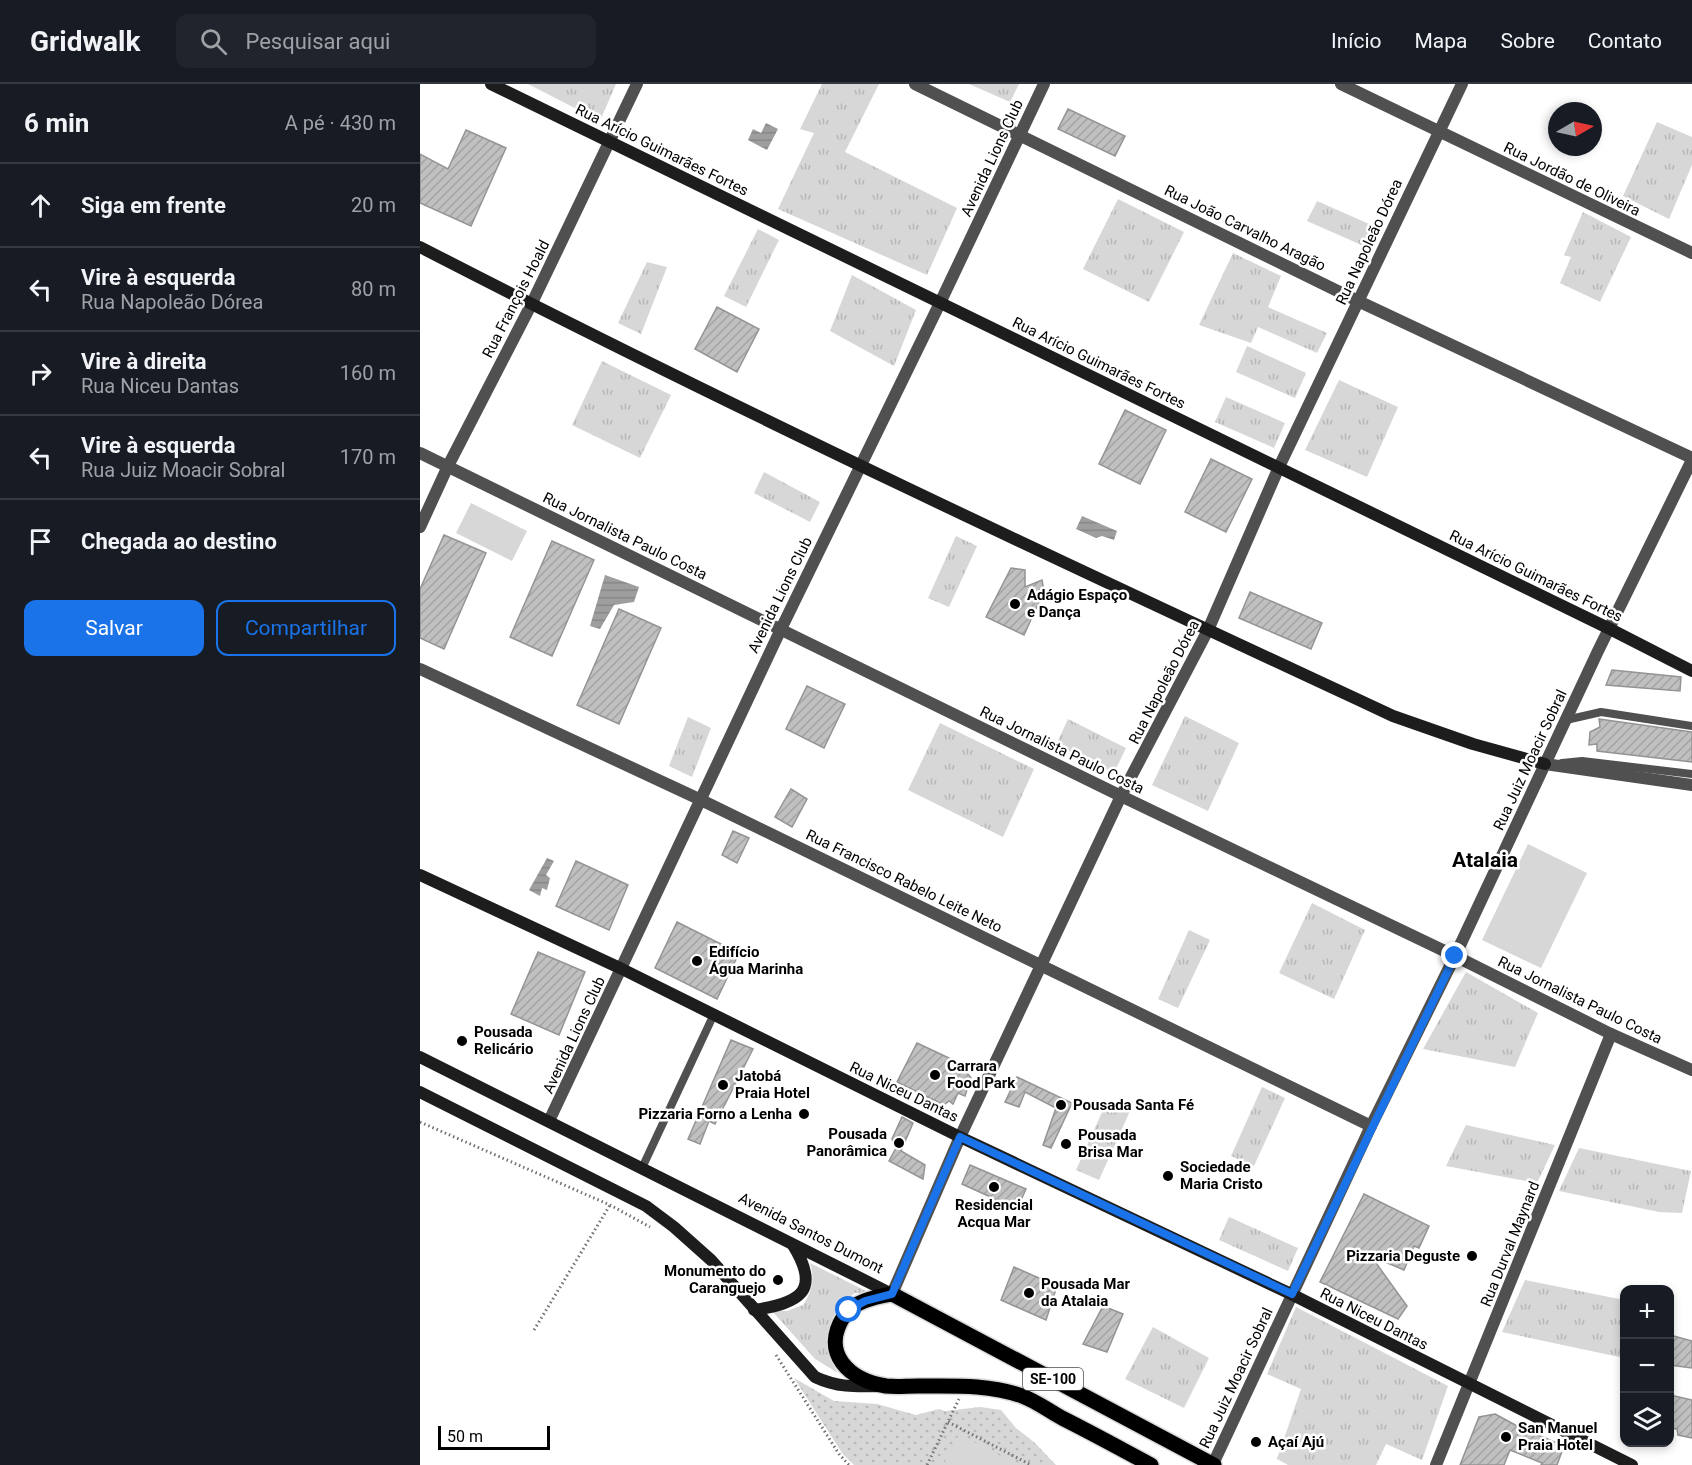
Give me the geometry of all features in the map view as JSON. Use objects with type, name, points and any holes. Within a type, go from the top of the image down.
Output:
[{"type":"main road","points":[[886,1386],[849,1372],[841,1363],[836,1352],[835,1338],[839,1324],[849,1310],[865,1301],[892,1294]]},
{"type":"main road","name":"Avenida Santos Dumont","points":[[892,1294],[1213,1465]]},
{"type":"main road","name":"SE-100","points":[[886,1386],[993,1388],[1022,1396],[1151,1465]]},
{"type":"street","name":"Rua Arício Guimarães Fortes","points":[[491,84],[1279,467],[1692,671]]},
{"type":"street","name":"Rua François Hoald","points":[[420,527],[637,84]]},
{"type":"street","name":"Rua João Carvalho Aragão","points":[[915,84],[1358,301],[1692,459]]},
{"type":"street","name":"Avenida Lions Club","points":[[549,1121],[622,969],[699,799],[1044,84]]},
{"type":"street","name":"Rua Jordão de Oliveira","points":[[1341,84],[1692,253]]},
{"type":"street","name":"Rua Napoleão Dórea","points":[[892,1294],[960,1137],[1121,796],[1208,630],[1279,467],[1462,84]]},
{"type":"street","points":[[420,247],[859,466],[1393,716],[1473,744],[1546,765],[1692,785]]},
{"type":"street","name":"Rua Jornalista Paulo Costa","points":[[420,453],[1611,1034],[1692,1070]]},
{"type":"street","name":"Rua Juiz Moacir Sobral","points":[[1213,1465],[1371,1126],[1455,956],[1692,459]]},
{"type":"street","name":"Rua Francisco Rabelo Leite Neto","points":[[420,669],[699,799],[1371,1126]]},
{"type":"street","name":"Rua Niceu Dantas","points":[[420,875],[622,969],[960,1137],[1292,1294],[1632,1465]]},
{"type":"street","name":"Rua Durval Maynard","points":[[1436,1465],[1611,1034]]},
{"type":"street","name":"Avenida Santos Dumont","points":[[420,1057],[892,1294]]},
{"type":"street","name":"SE-100","points":[[420,1092],[646,1206],[711,1260],[815,1377],[829,1384],[847,1387],[886,1386]]},
{"type":"street","points":[[754,1310],[789,1303],[805,1286],[804,1265],[793,1245]]},
{"type":"lane","points":[[1566,720],[1601,712],[1692,726]]},
{"type":"lane","points":[[1546,765],[1582,761],[1692,774]]},
{"type":"lane","points":[[642,1168],[714,1014]]},
{"type":"path","points":[[420,1128],[422,1123],[610,1205],[651,1228]]},
{"type":"path","points":[[534,1330],[610,1205]]},
{"type":"path","points":[[773,1351],[839,1454],[849,1465]]},
{"type":"path","points":[[927,1465],[964,1387]]},
{"type":"path","points":[[948,1422],[1031,1465]]},
{"type":"green space","points":[[528,84],[616,84],[600,121]]},
{"type":"green space","points":[[822,84],[879,84],[845,152],[957,208],[927,275],[778,209],[814,133],[800,129]]},
{"type":"green space","points":[[969,84],[1019,84],[1010,102]]},
{"type":"green space","points":[[1657,122],[1692,137],[1692,165],[1669,219],[1623,196]]},
{"type":"green space","points":[[1118,199],[1184,232],[1149,302],[1083,269]]},
{"type":"green space","points":[[1317,201],[1376,227],[1366,247],[1307,221]]},
{"type":"green space","points":[[1583,212],[1631,237],[1600,302],[1560,283],[1571,257],[1564,255]]},
{"type":"green space","points":[[758,229],[779,240],[746,307],[724,296]]},
{"type":"green space","points":[[1233,253],[1281,276],[1268,307],[1327,333],[1317,353],[1258,327],[1251,343],[1199,325]]},
{"type":"green space","points":[[647,262],[667,267],[641,334],[618,323]]},
{"type":"green space","points":[[852,275],[916,310],[894,366],[830,331]]},
{"type":"green space","points":[[1247,346],[1306,373],[1295,398],[1236,372]]},
{"type":"green space","points":[[602,361],[671,395],[640,458],[572,425]]},
{"type":"green space","points":[[1339,380],[1398,407],[1367,477],[1305,450]]},
{"type":"green space","points":[[1226,397],[1285,423],[1274,448],[1215,422]]},
{"type":"green space","points":[[764,472],[820,502],[810,522],[754,493]]},
{"type":"green space","points":[[471,503],[527,531],[512,561],[456,533]]},
{"type":"green space","points":[[956,536],[977,546],[949,607],[928,598]]},
{"type":"green space","points":[[1185,716],[1239,743],[1208,811],[1152,785]]},
{"type":"green space","points":[[688,717],[711,728],[692,777],[669,766]]},
{"type":"green space","points":[[1068,719],[1126,748],[1114,773],[1056,745]]},
{"type":"green space","points":[[940,723],[1034,769],[1003,837],[908,790]]},
{"type":"green space","points":[[1528,844],[1587,873],[1541,968],[1482,940]]},
{"type":"green space","points":[[1312,903],[1365,930],[1334,999],[1279,973]]},
{"type":"green space","points":[[1189,930],[1210,940],[1178,1008],[1158,999]]},
{"type":"green space","points":[[1466,972],[1538,1013],[1515,1067],[1423,1049]]},
{"type":"green space","points":[[1262,1087],[1285,1098],[1254,1166],[1231,1156]]},
{"type":"green space","points":[[1107,1101],[1130,1111],[1099,1180],[1076,1170]]},
{"type":"green space","points":[[1466,1125],[1555,1145],[1537,1183],[1446,1166]]},
{"type":"green space","points":[[1579,1148],[1691,1171],[1682,1213],[1659,1212],[1559,1191]]},
{"type":"green space","points":[[1229,1217],[1298,1248],[1288,1271],[1219,1240]]},
{"type":"green space","points":[[810,1263],[872,1294],[855,1293],[840,1306],[831,1321],[828,1339],[830,1357],[838,1373],[815,1359],[771,1310],[787,1311],[803,1305],[812,1285]]},
{"type":"green space","points":[[1525,1280],[1620,1299],[1620,1357],[1502,1332]]},
{"type":"green space","points":[[1296,1307],[1448,1386],[1422,1460],[1386,1444],[1376,1465],[1288,1465],[1277,1459],[1301,1389],[1267,1374]]},
{"type":"green space","points":[[1153,1327],[1209,1358],[1184,1408],[1125,1379]]},
{"type":"green space","points":[[794,1378],[834,1401],[877,1404],[916,1415],[939,1409],[945,1411],[980,1407],[1001,1410],[1016,1428],[1034,1442],[1056,1465],[854,1465],[842,1453]]},
{"type":"green space","points":[[959,1434],[1018,1465],[943,1465]]},
{"type":"shaded area","points":[[766,123],[778,129],[767,150],[748,140],[753,129],[761,133]]},
{"type":"shaded area","points":[[1082,516],[1117,531],[1114,540],[1102,536],[1096,538],[1076,529]]},
{"type":"shaded area","points":[[605,575],[639,587],[634,602],[614,605],[600,629],[590,626]]},
{"type":"shaded area","points":[[547,858],[554,861],[546,875],[550,878],[547,890],[542,888],[540,896],[529,890]]},
{"type":"building","points":[[1068,109],[1125,136],[1115,156],[1058,129]]},
{"type":"building","points":[[466,130],[506,148],[471,226],[420,203],[420,154],[448,169]]},
{"type":"building","points":[[717,307],[759,329],[737,372],[695,349]]},
{"type":"building","points":[[1125,410],[1166,430],[1140,484],[1099,464]]},
{"type":"building","points":[[1211,459],[1252,479],[1226,532],[1185,512]]},
{"type":"building","points":[[444,535],[486,553],[444,649],[420,638],[420,589]]},
{"type":"building","points":[[552,541],[594,560],[552,656],[510,637]]},
{"type":"building","name":"Adágio Espaço e Dança","points":[[1011,568],[1025,570],[1025,587],[1042,580],[1044,591],[1024,635],[986,617]]},
{"type":"building","points":[[1250,592],[1322,623],[1311,649],[1239,618]]},
{"type":"building","points":[[619,609],[661,628],[619,724],[577,705]]},
{"type":"building","points":[[1612,670],[1681,677],[1680,691],[1606,685]]},
{"type":"building","points":[[807,686],[845,704],[824,748],[786,729]]},
{"type":"building","points":[[1599,719],[1692,732],[1692,762],[1597,751],[1597,744],[1589,745],[1590,732],[1600,727]]},
{"type":"building","points":[[791,789],[807,799],[792,827],[775,817]]},
{"type":"building","points":[[733,831],[749,838],[737,863],[722,855]]},
{"type":"building","points":[[576,861],[628,885],[609,930],[556,906]]},
{"type":"building","name":"Edifício Água Marinha","points":[[677,922],[739,953],[717,999],[655,968]]},
{"type":"building","points":[[538,952],[585,972],[559,1035],[511,1014]]},
{"type":"building","name":"Jatobá Praia Hotel","points":[[731,1040],[753,1049],[715,1124],[709,1121],[700,1144],[688,1139]]},
{"type":"building","name":"Carrara Food Park","points":[[917,1043],[968,1067],[967,1073],[971,1078],[965,1096],[958,1093],[953,1104],[949,1101],[944,1105],[897,1082]]},
{"type":"building","name":"Pousada Santa Fé","points":[[1017,1077],[1072,1103],[1051,1148],[1043,1145],[1056,1108],[1025,1092],[1019,1107],[1005,1102]]},
{"type":"building","name":"Pousada Panorâmica","points":[[902,1117],[913,1123],[901,1151],[925,1165],[923,1179],[889,1161],[896,1148],[892,1139]]},
{"type":"building","name":"Residencial Acqua Mar","points":[[970,1165],[1026,1189],[1017,1209],[962,1184]]},
{"type":"building","points":[[1364,1194],[1429,1226],[1419,1248],[1414,1246],[1404,1270],[1371,1256],[1407,1306],[1398,1319],[1320,1282]]},
{"type":"building","name":"Pousada Mar da Atalaia","points":[[1014,1267],[1057,1286],[1046,1320],[1001,1300]]},
{"type":"building","points":[[1103,1306],[1123,1314],[1107,1352],[1083,1344]]},
{"type":"building","points":[[1674,1336],[1692,1341],[1692,1368],[1674,1366]]},
{"type":"building","points":[[1674,1396],[1692,1400],[1692,1438],[1678,1435],[1677,1429],[1674,1429]]},
{"type":"building","name":"San Manuel Praia Hotel","points":[[1495,1414],[1564,1446],[1557,1465],[1541,1465],[1542,1463],[1510,1450],[1504,1465],[1460,1465],[1479,1417]]},
{"type":"place","name":"Adágio Espaço e Dança","points":[[1015,604]]},
{"type":"place","name":"Edifício Água Marinha","points":[[697,961]]},
{"type":"place","name":"Pousada Relicário","points":[[462,1041]]},
{"type":"place","name":"Carrara Food Park","points":[[935,1075]]},
{"type":"place","name":"Jatobá Praia Hotel","points":[[723,1085]]},
{"type":"place","name":"Pousada Santa Fé","points":[[1061,1105]]},
{"type":"place","name":"Pizzaria Forno a Lenha","points":[[804,1114]]},
{"type":"place","name":"Pousada Panorâmica","points":[[899,1143]]},
{"type":"place","name":"Pousada Brisa Mar","points":[[1066,1144]]},
{"type":"place","name":"Sociedade Maria Cristo","points":[[1168,1176]]},
{"type":"place","name":"Residencial Acqua Mar","points":[[994,1187]]},
{"type":"place","name":"Pizzaria Deguste","points":[[1472,1256]]},
{"type":"place","name":"Monumento do Caranguejo","points":[[778,1280]]},
{"type":"place","name":"Pousada Mar da Atalaia","points":[[1029,1293]]},
{"type":"place","name":"San Manuel Praia Hotel","points":[[1506,1437]]},
{"type":"place","name":"Açaí Ajú","points":[[1256,1442]]},
{"type":"district","name":"Atalaia","points":[[1485,860]]},
{"type":"route","points":[[849,1310],[865,1301],[892,1294],[960,1137],[1292,1294],[1371,1126],[1455,956]]}]
